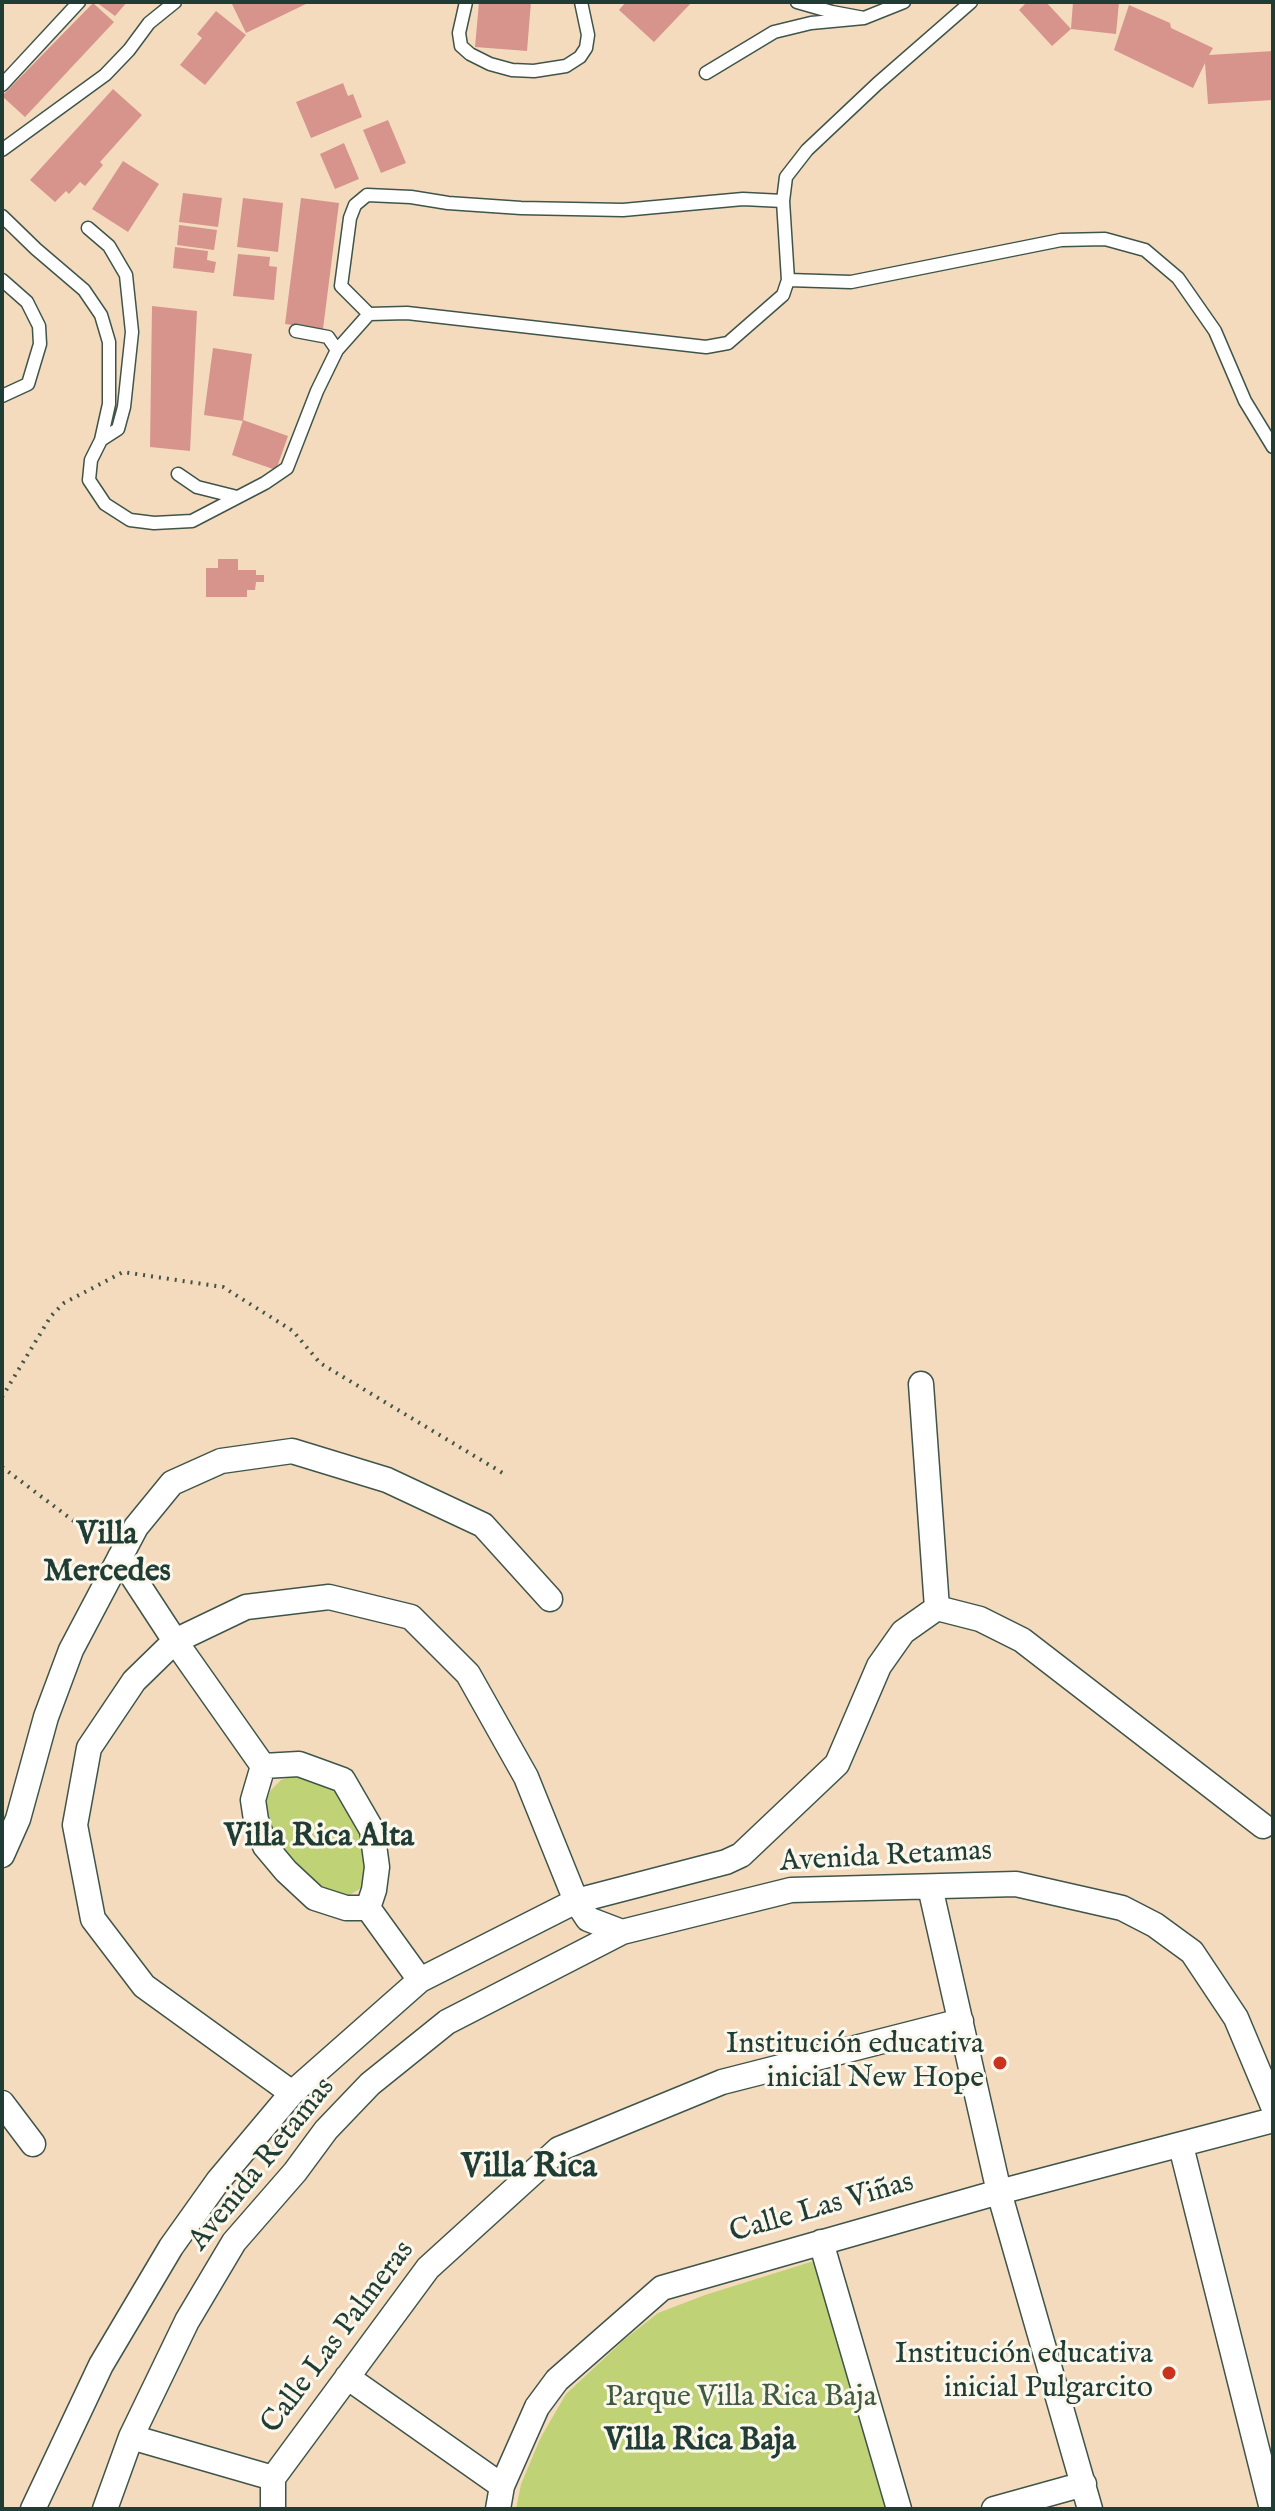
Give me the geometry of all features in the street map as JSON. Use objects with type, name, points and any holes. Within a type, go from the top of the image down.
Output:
[{"type":"street","points":[[921,1384],[937,1608]]},
{"type":"street","points":[[2,1855],[18,1819],[46,1717],[71,1650],[136,1527],[172,1483],[221,1461],[292,1451],[387,1480],[483,1525],[550,1599]]},
{"type":"street","points":[[120,1557],[263,1766]]},
{"type":"street","points":[[292,2093],[144,1986],[93,1919],[75,1825],[89,1748],[134,1681],[175,1641],[246,1607],[329,1597],[411,1617],[468,1674],[526,1777],[576,1901],[588,1919],[622,1932]]},
{"type":"street","points":[[33,2509],[101,2365],[171,2247],[218,2181],[292,2093],[420,1980],[576,1901],[726,1862],[741,1855],[837,1764],[879,1666],[903,1632],[937,1608],[980,1619],[1022,1640],[1263,1826]]},
{"type":"street","points":[[263,1766],[299,1764],[343,1780],[372,1830],[377,1867],[368,1908]]},
{"type":"street","points":[[263,1766],[253,1800],[265,1846],[315,1898],[346,1908],[368,1908]]},
{"type":"street","name":"Avenida Retamas","points":[[105,2509],[131,2437],[187,2321],[234,2242],[295,2172],[326,2130],[370,2084],[447,2022],[622,1932],[791,1890],[1016,1884],[1122,1908],[1155,1925],[1192,1952],[1236,2018],[1273,2106]]},
{"type":"street","points":[[930,1887],[999,2192],[1090,2509]]},
{"type":"street","points":[[368,1908],[420,1980]]},
{"type":"street","name":"Calle Las Palmeras","points":[[273,2509],[273,2478],[428,2268],[559,2149],[722,2082],[961,2021]]},
{"type":"street","points":[[2,2103],[33,2144]]},
{"type":"street","name":"Calle Las Viñas","points":[[500,2498],[537,2407],[557,2380],[662,2288],[999,2192],[1273,2120]]},
{"type":"street","points":[[1181,2146],[1272,2509]]},
{"type":"street","points":[[821,2242],[899,2509]]},
{"type":"street","points":[[347,2377],[500,2498]]},
{"type":"street","points":[[131,2437],[273,2478]]},
{"type":"street","points":[[994,2509],[1084,2484]]},
{"type":"lane","points":[[2,85],[79,2]]},
{"type":"lane","points":[[2,150],[105,75],[149,23],[175,2]]},
{"type":"lane","points":[[466,2],[459,33],[461,46],[490,64],[512,70],[534,71],[566,66],[580,57],[586,48],[588,35],[581,2]]},
{"type":"lane","points":[[797,2],[864,18]]},
{"type":"lane","points":[[706,73],[774,32],[811,23],[864,18],[904,2]]},
{"type":"lane","points":[[783,201],[743,199],[623,210],[521,208],[367,195],[355,205],[350,218],[341,286],[369,314],[407,313],[706,347],[728,343],[783,295],[788,280],[783,201],[786,177],[807,150],[971,2]]},
{"type":"lane","points":[[2,216],[84,290],[101,315],[109,342],[109,404],[101,440],[91,460],[89,480],[105,504],[130,520],[154,523],[192,521],[287,468],[317,391],[337,350],[369,314]]},
{"type":"lane","points":[[88,228],[109,246],[126,275],[132,332],[124,407],[118,429],[101,440]]},
{"type":"lane","points":[[788,280],[851,282],[1061,240],[1105,239],[1145,250],[1178,278],[1215,331],[1245,401],[1273,447]]},
{"type":"lane","points":[[2,280],[27,302],[39,326],[40,344],[28,384],[2,396]]},
{"type":"lane","points":[[296,331],[328,337],[337,350]]},
{"type":"lane","points":[[178,474],[197,487],[237,497]]},
{"type":"path","points":[[2,1397],[51,1316],[64,1303],[123,1272],[223,1287],[293,1331],[320,1363],[506,1475]]},
{"type":"path","points":[[2,1467],[120,1557]]},
{"type":"green space","points":[[296,1775],[336,1789],[368,1837],[368,1875],[361,1888],[348,1896],[334,1898],[314,1887],[276,1848],[264,1805],[271,1790],[281,1780]]},
{"type":"green space","name":"Parque Villa Rica Baja","points":[[817,2260],[890,2509],[516,2509],[521,2484],[541,2437],[566,2394],[625,2339],[658,2313]]},
{"type":"building","points":[[96,2],[127,2],[115,16]]},
{"type":"building","points":[[231,2],[310,2],[246,33]]},
{"type":"building","points":[[479,2],[531,2],[527,51],[475,47]]},
{"type":"building","points":[[626,2],[692,2],[654,42],[619,10]]},
{"type":"building","points":[[1027,2],[1046,2],[1071,29],[1052,46],[1019,10]]},
{"type":"building","points":[[1073,2],[1119,2],[1116,34],[1071,29]]},
{"type":"building","points":[[93,3],[114,22],[25,117],[2,96]]},
{"type":"building","points":[[1129,5],[1170,23],[1171,28],[1213,48],[1209,55],[1273,51],[1273,100],[1208,104],[1205,63],[1193,88],[1114,50]]},
{"type":"building","points":[[216,11],[246,35],[205,85],[180,65],[202,38],[197,34]]},
{"type":"building","points":[[343,83],[348,96],[353,94],[362,117],[311,138],[296,102]]},
{"type":"building","points":[[113,89],[142,115],[100,162],[103,165],[85,186],[80,182],[69,194],[66,191],[55,202],[30,180]]},
{"type":"building","points":[[388,120],[406,163],[381,173],[363,130]]},
{"type":"building","points":[[344,143],[359,179],[335,189],[320,154]]},
{"type":"building","points":[[123,161],[159,184],[128,232],[92,209]]},
{"type":"building","points":[[183,193],[222,198],[218,227],[179,222]]},
{"type":"building","points":[[243,198],[283,203],[278,252],[237,247]]},
{"type":"building","points":[[301,198],[339,203],[323,329],[285,324]]},
{"type":"building","points":[[179,225],[217,230],[214,250],[177,245]]},
{"type":"building","points":[[175,247],[208,251],[207,260],[216,262],[214,273],[173,268]]},
{"type":"building","points":[[238,254],[270,257],[269,266],[277,267],[274,300],[233,296]]},
{"type":"building","points":[[152,306],[197,311],[190,451],[150,447]]},
{"type":"building","points":[[213,348],[252,354],[243,421],[204,415]]},
{"type":"building","points":[[243,420],[288,436],[276,470],[232,455]]},
{"type":"building","points":[[218,559],[238,559],[238,570],[256,570],[256,575],[264,575],[264,582],[256,582],[255,590],[247,590],[247,597],[206,597],[206,568],[218,568]]},
{"type":"place","name":"Institución educativa inicial New Hope","points":[[1000,2063]]},
{"type":"place","name":"Institución educativa inicial Pulgarcito","points":[[1169,2373]]},
{"type":"district","name":"Villa Mercedes","points":[[107,1554]]},
{"type":"district","name":"Villa Rica Alta","points":[[319,1838]]},
{"type":"district","name":"Villa Rica","points":[[529,2169]]},
{"type":"district","name":"Villa Rica Baja","points":[[700,2442]]}]
